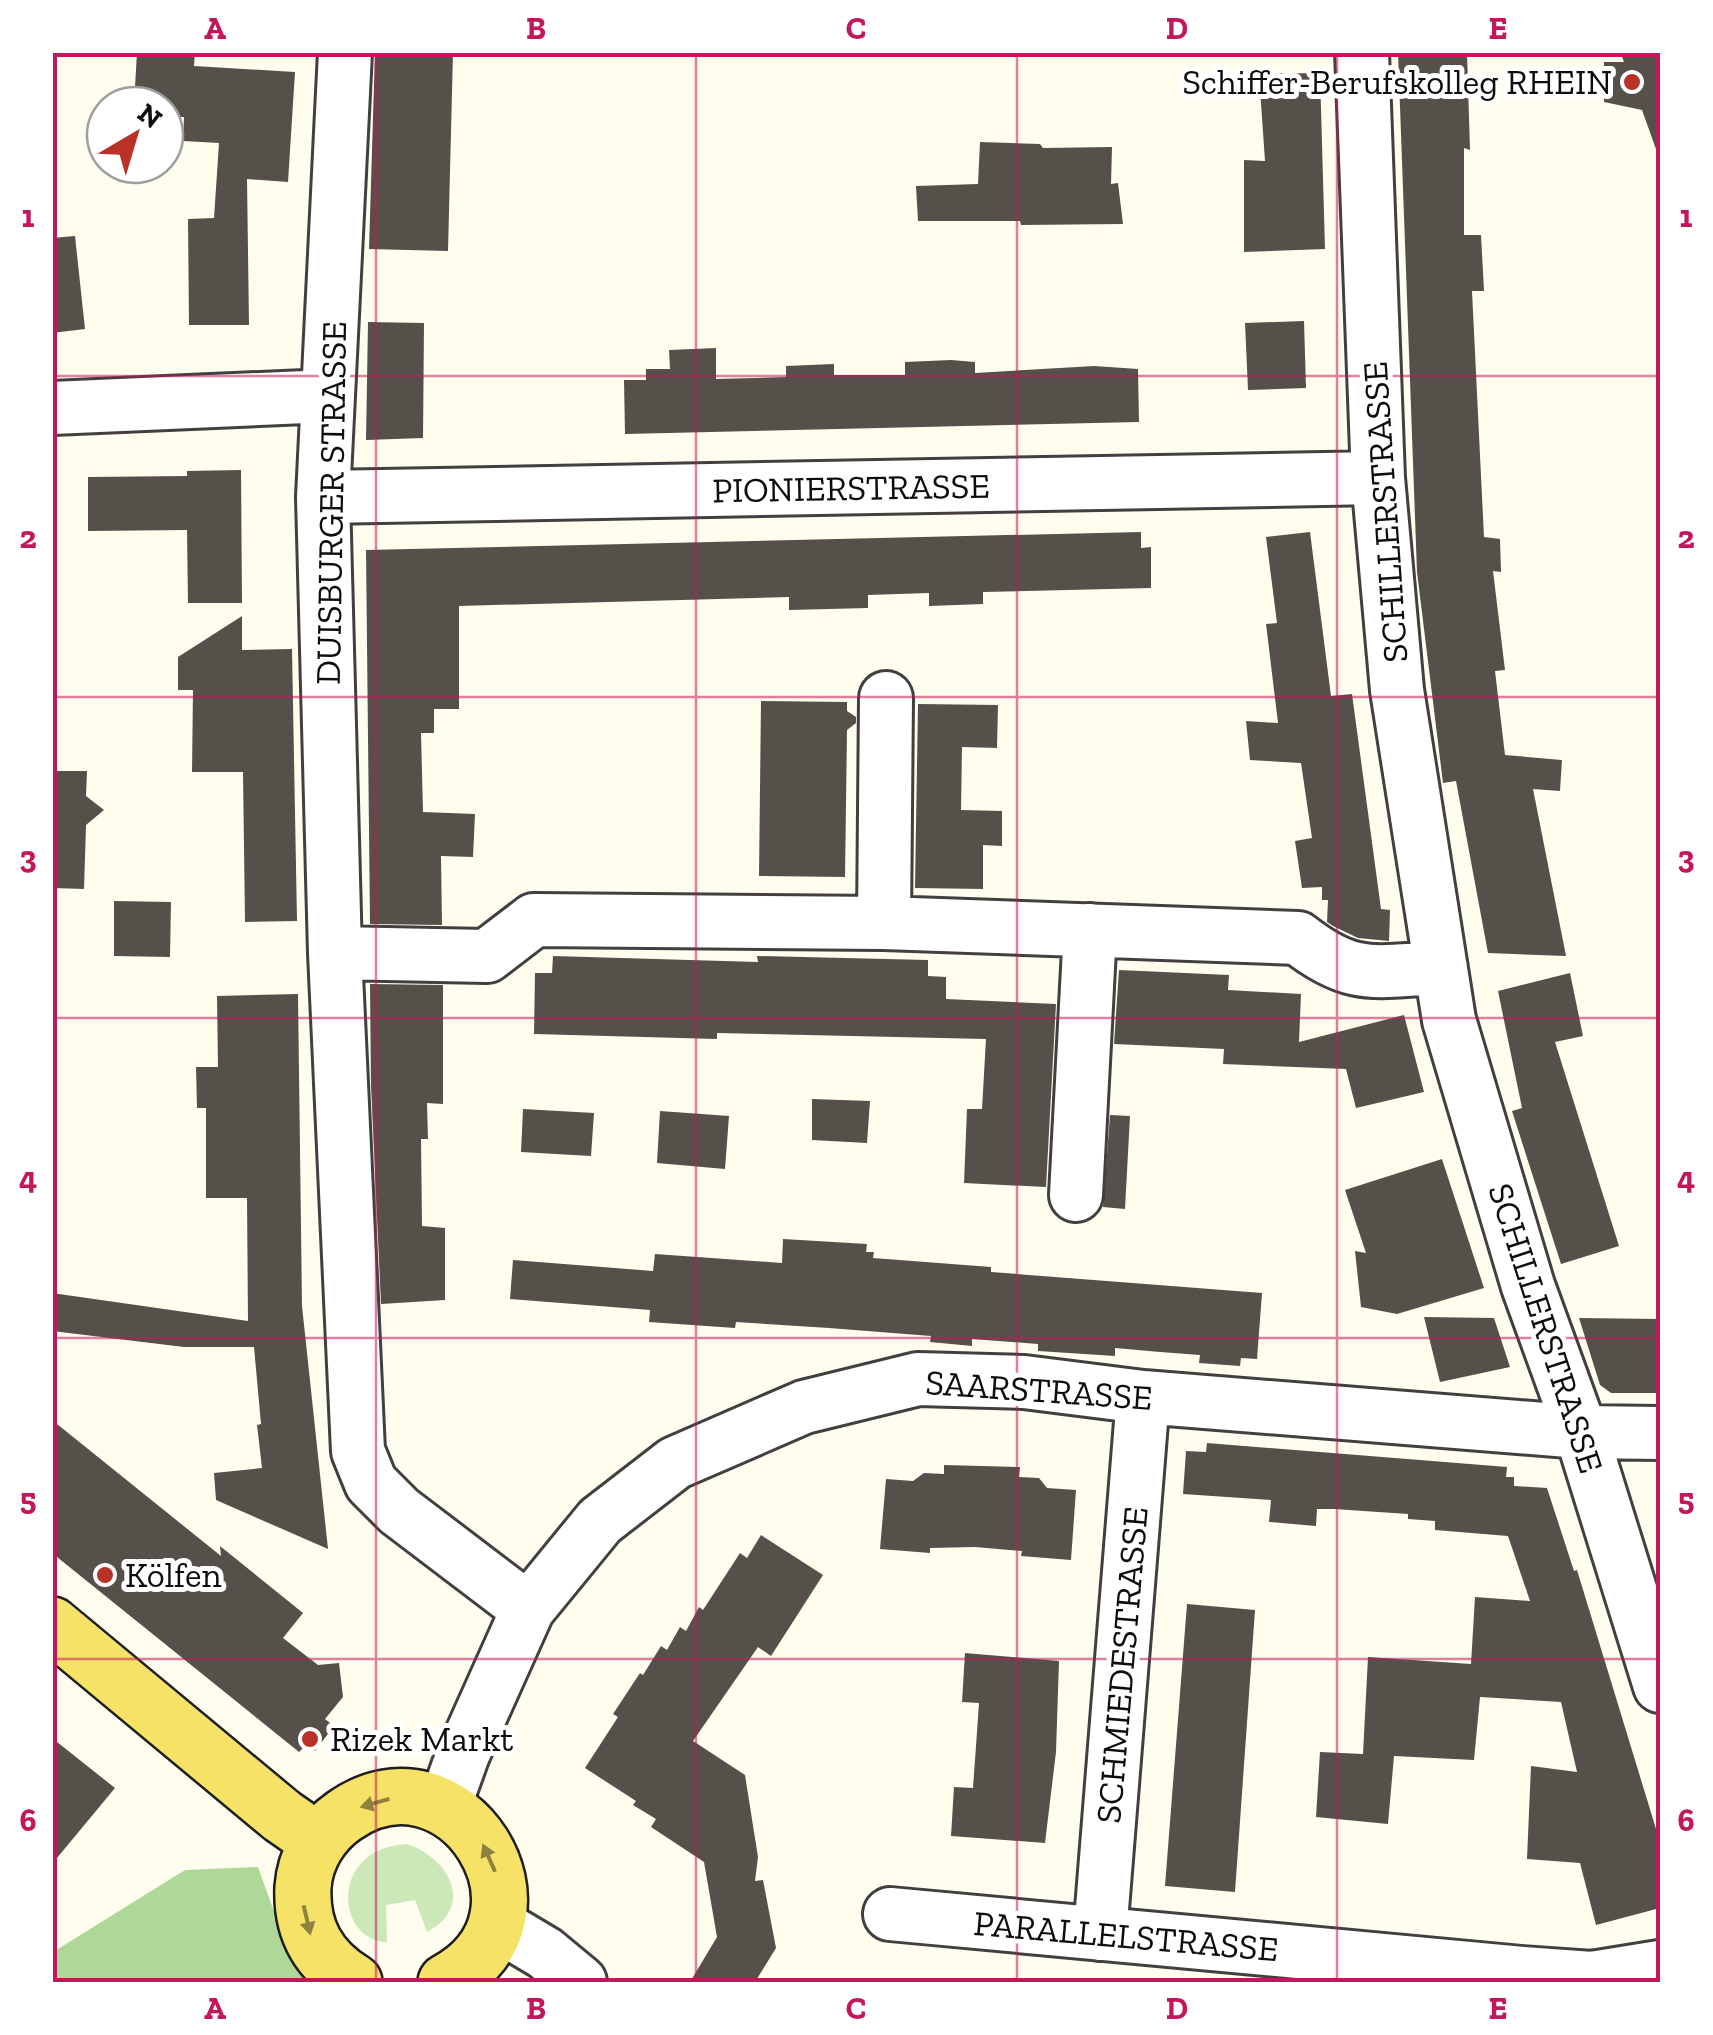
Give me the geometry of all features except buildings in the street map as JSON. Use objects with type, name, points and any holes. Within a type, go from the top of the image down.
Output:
[{"type":"main road","points":[[52,1625],[282,1816],[318,1841]]},
{"type":"main road","points":[[354,1982],[334,1970],[312,1942],[302,1908],[304,1873],[318,1841],[334,1823],[375,1801],[398,1797],[444,1807],[471,1826],[490,1853],[500,1884],[498,1925],[483,1951],[462,1974],[446,1982]]},
{"type":"street","name":"DUISBURGER STRASSE","points":[[345,52],[324,497],[335,953],[358,1451],[371,1483],[399,1511],[528,1609]]},
{"type":"street","name":"SCHILLERSTRASSE","points":[[1362,52],[1378,478],[1397,690],[1449,1020],[1528,1286],[1581,1432],[1660,1686]]},
{"type":"street","points":[[52,408],[328,396]]},
{"type":"street","name":"PIONIERSTRASSE","points":[[324,497],[1378,478]]},
{"type":"street","points":[[884,923],[886,698]]},
{"type":"street","points":[[335,953],[487,956],[534,920],[884,923],[1298,938],[1325,959],[1358,972],[1440,968]]},
{"type":"street","points":[[1076,1195],[1090,930]]},
{"type":"street","name":"SAARSTRASSE","points":[[444,1807],[463,1754],[528,1609],[600,1521],[675,1463],[804,1407],[918,1379],[1024,1382],[1143,1396],[1581,1432],[1660,1434]]},
{"type":"street","name":"SCHMIEDESTRASSE","points":[[1100,1934],[1143,1396]]},
{"type":"street","name":"PARALLELSTRASSE","points":[[890,1914],[1557,1976],[1592,1978],[1660,1966]]},
{"type":"street","points":[[498,1925],[544,1953],[580,1982]]},
{"type":"green space","points":[[407,1844],[435,1860],[445,1871],[453,1896],[450,1909],[427,1932],[415,1900],[386,1905],[387,1942],[370,1938],[350,1912],[348,1894],[353,1877],[363,1861],[381,1849]]},
{"type":"green space","points":[[258,1867],[281,1931],[324,1982],[53,1982],[53,1952],[185,1870]]},
{"type":"place","name":"Schiffer-Berufskolleg RHEIN","points":[[1632,82]]},
{"type":"place","name":"Kölfen","points":[[105,1575]]},
{"type":"place","name":"Rizek Markt","points":[[310,1739]]}]
